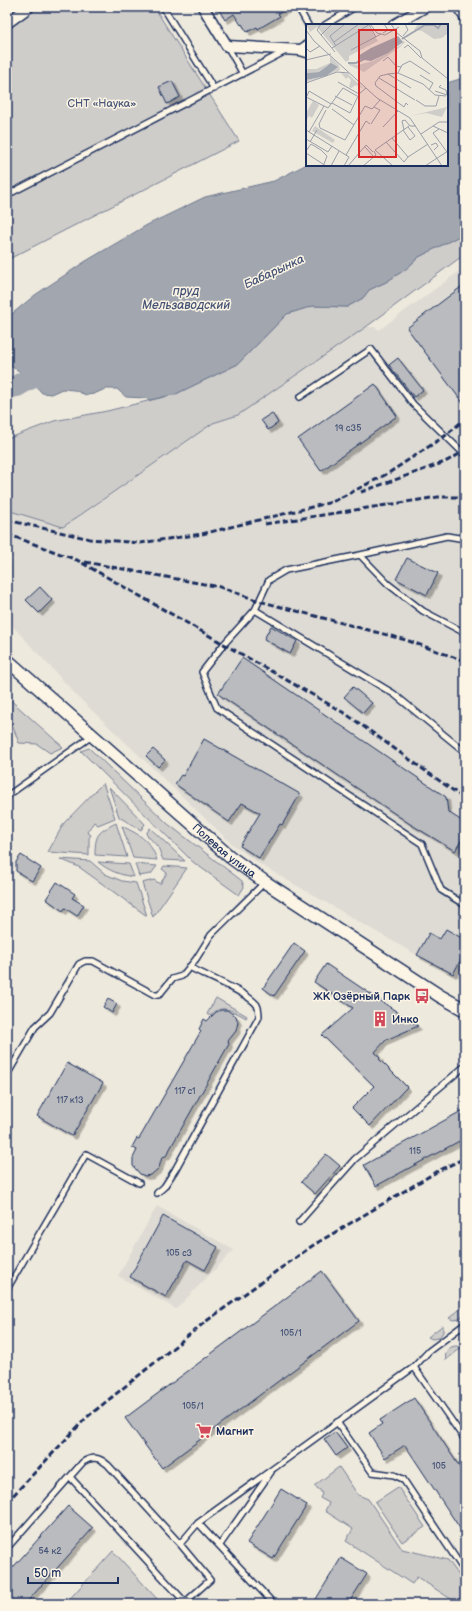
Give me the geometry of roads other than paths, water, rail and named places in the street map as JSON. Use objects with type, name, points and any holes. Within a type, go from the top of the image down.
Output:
[{"type":"street","points":[[7,22],[29,7]]},
{"type":"street","points":[[203,7],[226,46],[306,52]]},
{"type":"street","points":[[396,24],[425,7]]},
{"type":"street","points":[[458,7],[465,17]]},
{"type":"street","name":"Полевая улица","points":[[7,660],[230,857],[265,882],[440,996],[465,1010]]},
{"type":"lane","points":[[163,7],[214,90]]},
{"type":"lane","points":[[298,7],[307,24]]},
{"type":"lane","points":[[327,24],[355,7]]},
{"type":"lane","points":[[7,195],[243,74],[291,50],[300,48],[306,44]]},
{"type":"lane","points":[[226,46],[243,74]]},
{"type":"lane","points":[[300,397],[371,349],[413,404],[465,455]]},
{"type":"lane","points":[[465,539],[447,536],[286,570],[269,580],[256,610],[224,644],[202,672],[217,708],[422,844],[441,890],[465,905]]},
{"type":"lane","points":[[360,555],[388,584],[423,611],[465,633]]},
{"type":"lane","points":[[256,610],[394,694],[465,752]]},
{"type":"lane","points":[[7,796],[92,736]]},
{"type":"lane","points":[[7,1075],[35,1027],[50,1013],[79,964],[85,961],[93,961],[156,995],[159,995],[172,979],[182,976],[196,959],[211,934],[265,882]]},
{"type":"lane","points":[[157,1193],[164,1187],[175,1170],[259,1017],[259,1010],[256,1004],[237,990],[189,967]]},
{"type":"lane","points":[[299,1222],[355,1159],[465,1066]]},
{"type":"lane","points":[[7,1289],[86,1154],[139,1183]]},
{"type":"lane","points":[[180,1544],[198,1523],[414,1367],[429,1351],[465,1324]]},
{"type":"lane","points":[[414,1367],[465,1440]]},
{"type":"lane","points":[[337,1422],[372,1472],[394,1475],[402,1479],[465,1572]]},
{"type":"lane","points":[[7,1548],[83,1462],[96,1458],[102,1460],[180,1544],[210,1580],[184,1603],[70,1477]]},
{"type":"lane","points":[[220,1545],[274,1468]]},
{"type":"lane","points":[[198,1523],[274,1604]]},
{"type":"water","name":"пруд Мельзаводский","points":[[465,78],[465,233],[419,257],[406,269],[386,282],[369,290],[363,298],[347,307],[313,306],[287,314],[238,364],[176,394],[150,400],[145,398],[126,397],[117,389],[105,389],[94,394],[86,395],[74,390],[62,389],[51,394],[42,393],[31,381],[16,369],[7,366],[7,318],[35,295],[86,261],[147,225],[205,197],[274,181],[306,165],[306,166],[448,166],[448,83]]},
{"type":"waterway","name":"Бабарынка","points":[[7,388],[17,386],[27,380],[56,368]]},
{"type":"railway","points":[[7,520],[90,539],[140,543],[202,534],[332,502],[387,474],[445,436],[465,419]]},
{"type":"railway","points":[[361,492],[445,462],[465,451]]},
{"type":"railway","points":[[265,524],[438,497],[465,497]]},
{"type":"railway","points":[[7,534],[77,560],[346,714],[465,799]]},
{"type":"railway","points":[[85,562],[220,587],[259,601],[406,640],[465,661]]},
{"type":"railway","points":[[7,1502],[86,1418],[205,1322],[312,1246],[438,1171],[465,1158]]},
{"type":"place","name":"ЖК Озёрный Парк","points":[[422,996]]},
{"type":"place","name":"Инко","points":[[380,1019]]},
{"type":"place","name":"Магнит","points":[[204,1431]]},
{"type":"park label","name":"СНТ «Наука»","points":[[102,103]]}]
